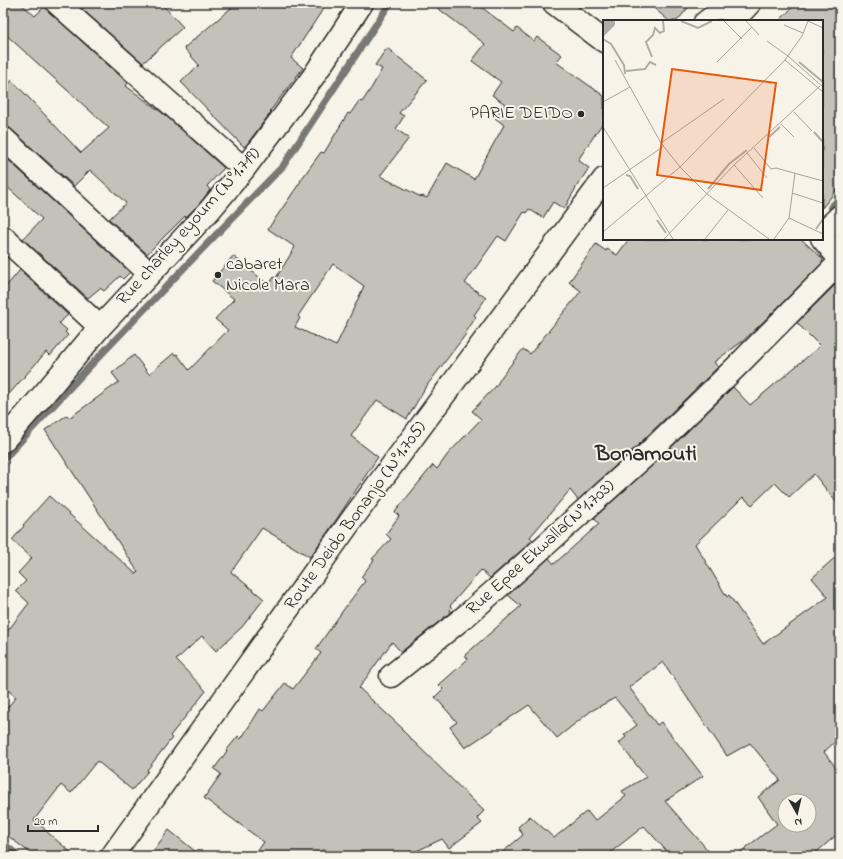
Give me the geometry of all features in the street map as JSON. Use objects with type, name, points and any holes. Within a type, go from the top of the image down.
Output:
[{"type":"street","points":[[57,3],[244,169]]},
{"type":"street","name":"Rue charley eyoum (N°1.719)","points":[[3,441],[100,327],[209,211],[244,169],[313,77],[362,3]]},
{"type":"street","points":[[554,3],[603,40]]},
{"type":"street","points":[[3,138],[150,274]]},
{"type":"street","name":"Route Deido Bonanjo (N°1.705)","points":[[112,856],[353,518],[603,180]]},
{"type":"street","points":[[823,232],[840,216]]},
{"type":"street","points":[[3,237],[100,327]]},
{"type":"street","points":[[823,239],[840,261]]},
{"type":"street","name":"Rue Epee Ekwalla(N°1.703)","points":[[391,676],[468,614],[646,454],[840,261]]},
{"type":"lane","points":[[702,20],[708,15],[718,11],[740,13]]},
{"type":"building","points":[[3,3],[20,3],[35,16],[45,6],[49,12],[128,83],[126,86],[165,115],[224,168],[207,186],[210,190],[200,203],[147,254],[109,219],[126,203],[90,170],[74,186],[11,129],[3,126],[3,92],[12,80],[81,153],[109,128],[3,32]]},
{"type":"building","points":[[88,3],[161,3],[183,27],[143,63],[82,9]]},
{"type":"building","points":[[237,3],[327,3],[291,58],[303,68],[244,147],[181,82],[199,65],[184,48]]},
{"type":"building","points":[[431,3],[476,3],[514,32],[517,28],[534,41],[537,37],[562,55],[556,62],[603,95],[603,122],[578,160],[589,168],[564,209],[553,202],[543,218],[529,209],[526,213],[524,212],[506,241],[498,236],[465,283],[486,298],[474,315],[476,317],[466,334],[425,388],[407,419],[377,400],[351,436],[378,457],[310,557],[262,528],[231,572],[264,599],[242,627],[216,651],[202,636],[176,660],[206,691],[170,736],[172,738],[147,770],[148,771],[132,790],[97,761],[71,793],[61,785],[34,820],[75,856],[34,856],[3,832],[3,713],[16,697],[3,686],[3,637],[29,603],[16,591],[26,581],[18,573],[32,558],[12,540],[24,526],[23,525],[49,496],[136,574],[138,572],[45,430],[67,415],[69,418],[119,382],[112,373],[134,355],[149,374],[174,353],[175,355],[177,354],[189,370],[228,330],[215,319],[234,299],[212,281],[233,256],[269,285],[274,277],[276,278],[295,247],[268,229],[321,152],[324,153],[348,113],[350,114],[359,101],[362,102],[372,87],[382,69],[375,65],[387,48],[427,80],[399,113],[404,116],[396,129],[409,138],[380,176],[421,197],[427,198],[447,163],[474,179],[504,125],[495,118],[505,104],[492,95],[501,82],[472,61],[485,44]],"holes":[[[333,264],[364,286],[336,346],[295,327],[300,318],[298,316]]]},
{"type":"building","points":[[648,3],[692,3],[678,20],[668,20]]},
{"type":"building","points":[[797,3],[840,3],[840,186],[823,207],[823,20],[780,20]]},
{"type":"building","points":[[3,155],[130,272],[123,279],[120,276],[104,291],[100,288],[88,298],[23,239],[42,219],[3,183]]},
{"type":"building","points":[[628,240],[802,240],[823,259],[822,263],[761,324],[743,341],[714,362],[718,367],[637,446],[578,500],[570,490],[530,537],[533,540],[490,578],[481,570],[450,606],[452,608],[450,610],[451,612],[401,652],[392,642],[359,688],[402,728],[401,729],[484,811],[477,818],[482,823],[449,848],[442,839],[406,856],[332,856],[323,849],[318,856],[254,856],[264,842],[204,798],[221,774],[214,769],[238,736],[241,739],[260,709],[263,711],[285,683],[293,689],[321,653],[316,649],[365,581],[361,577],[374,560],[372,559],[391,539],[386,534],[399,516],[395,512],[433,465],[437,469],[448,454],[481,419],[472,411],[496,386],[523,349],[530,354],[581,291],[569,282],[596,244],[606,251],[607,249],[617,255]]},
{"type":"building","points":[[20,270],[68,315],[59,323],[67,330],[65,332],[68,335],[50,356],[46,352],[3,401],[3,290]]},
{"type":"building","points":[[840,280],[840,507],[814,474],[789,497],[775,483],[752,505],[743,497],[695,544],[727,597],[729,595],[763,644],[828,597],[812,578],[840,553],[840,737],[824,752],[840,773],[840,832],[812,856],[735,856],[777,824],[758,797],[780,780],[750,743],[727,756],[663,662],[629,687],[657,725],[661,722],[703,776],[665,801],[713,856],[671,856],[644,826],[606,856],[498,856],[523,835],[518,827],[530,816],[554,838],[587,811],[595,821],[626,796],[622,791],[646,777],[619,743],[626,737],[624,735],[637,725],[615,698],[591,711],[557,738],[529,705],[465,748],[450,727],[457,722],[435,697],[443,689],[439,685],[468,659],[465,655],[521,606],[508,595],[549,558],[554,564],[599,524],[594,518],[654,464],[733,387],[750,405],[820,346],[797,323]]},
{"type":"building","points":[[169,830],[201,856],[149,856]]},
{"type":"waterway","points":[[3,460],[89,367],[283,166],[390,3]]},
{"type":"waterway","points":[[831,207],[840,198]]},
{"type":"waterway","points":[[3,843],[18,856]]},
{"type":"place","name":"PARIE DEIDO","points":[[581,114]]},
{"type":"place","name":"cabaret Nicole Mara","points":[[218,275]]},
{"type":"district","name":"Bonamouti","points":[[646,455]]}]
